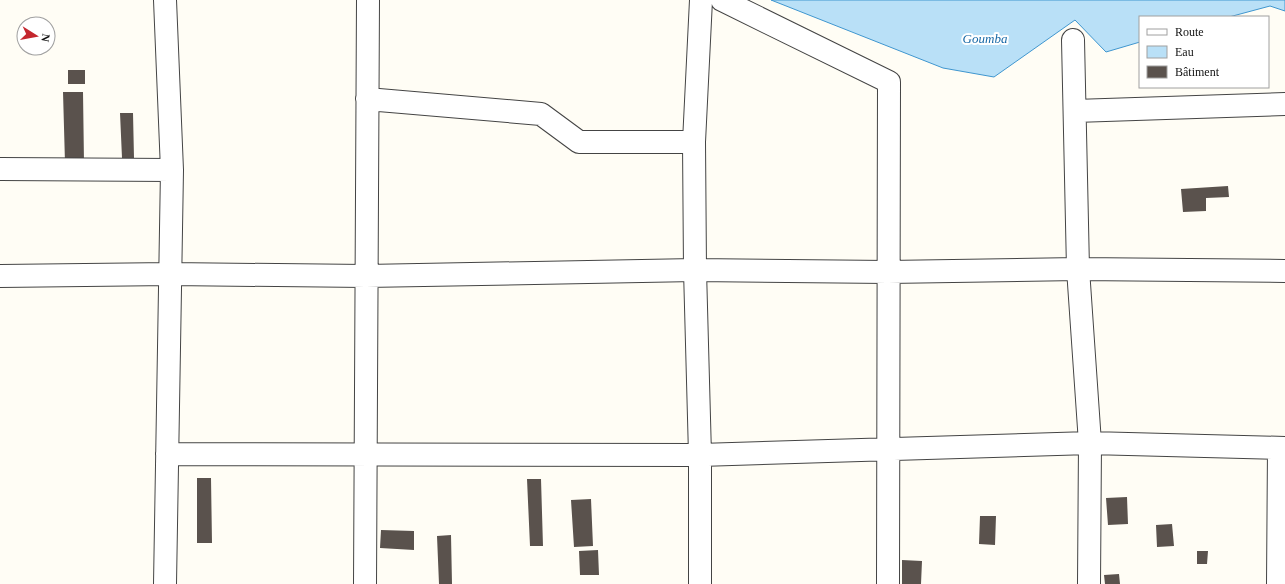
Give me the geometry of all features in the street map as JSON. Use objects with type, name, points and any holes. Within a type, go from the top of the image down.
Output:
[{"type":"street","points":[[164,0],[172,170],[165,584]]},
{"type":"street","points":[[365,584],[368,0]]},
{"type":"street","points":[[700,584],[700,455],[695,270],[694,142],[701,0]]},
{"type":"street","points":[[722,0],[889,82],[888,584]]},
{"type":"street","points":[[1073,40],[1078,269],[1090,443],[1089,584]]},
{"type":"street","points":[[367,98],[541,114],[580,142],[694,142]]},
{"type":"street","points":[[1075,111],[1285,104]]},
{"type":"street","points":[[0,169],[172,170]]},
{"type":"street","points":[[0,276],[170,274],[366,276],[695,270],[888,272],[1078,269],[1285,271]]},
{"type":"street","points":[[167,454],[700,455],[1090,443],[1282,448],[1278,584]]},
{"type":"water","name":"Goumba","points":[[771,0],[1285,0],[1285,11],[1270,6],[1233,16],[1139,16],[1139,42],[1106,52],[1075,20],[994,77],[943,68]]},
{"type":"building","points":[[68,70],[85,70],[85,84],[68,84]]},
{"type":"building","points":[[63,92],[83,92],[84,163],[65,163]]},
{"type":"building","points":[[120,113],[133,113],[134,158],[122,158]]},
{"type":"building","points":[[1228,186],[1229,197],[1206,198],[1206,211],[1183,212],[1181,189]]},
{"type":"building","points":[[197,478],[211,478],[212,543],[197,543]]},
{"type":"building","points":[[527,479],[541,479],[543,546],[530,546]]},
{"type":"building","points":[[1127,497],[1128,524],[1108,525],[1106,498]]},
{"type":"building","points":[[591,499],[593,546],[574,547],[571,500]]},
{"type":"building","points":[[980,516],[996,516],[995,545],[979,544]]},
{"type":"building","points":[[1172,524],[1174,546],[1157,547],[1156,525]]},
{"type":"building","points":[[381,530],[414,531],[414,550],[380,548]]},
{"type":"building","points":[[451,535],[452,584],[439,584],[437,536]]},
{"type":"building","points":[[598,550],[599,575],[580,575],[579,551]]},
{"type":"building","points":[[1197,551],[1208,551],[1207,564],[1197,564]]},
{"type":"building","points":[[902,560],[922,561],[921,584],[902,584]]},
{"type":"building","points":[[1119,574],[1120,584],[1105,584],[1104,575]]}]
